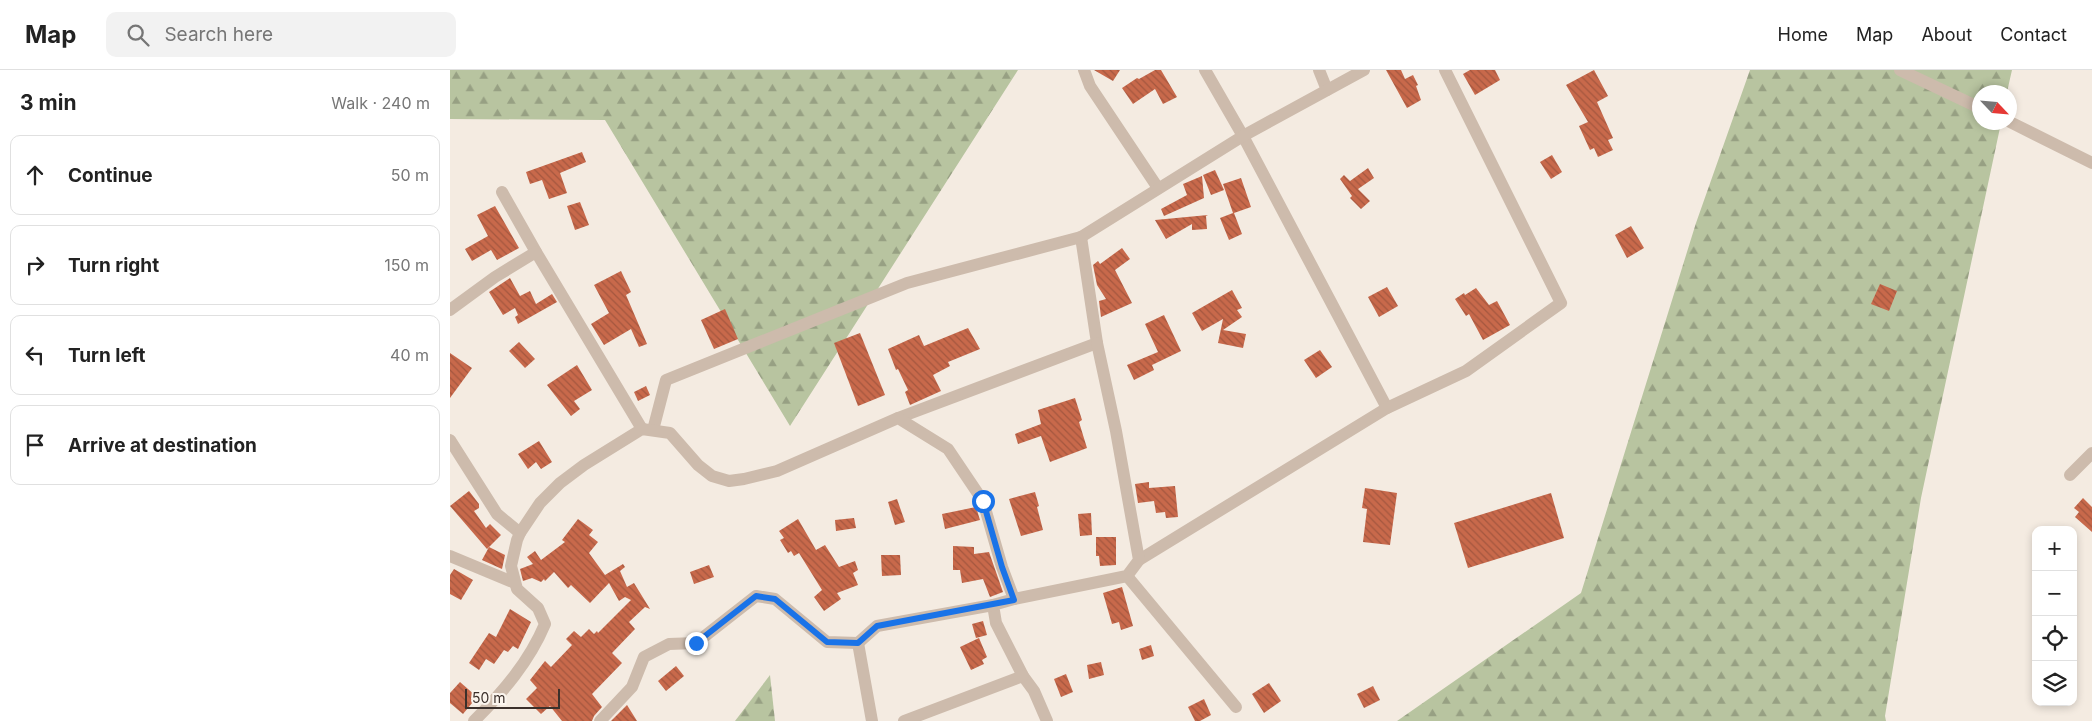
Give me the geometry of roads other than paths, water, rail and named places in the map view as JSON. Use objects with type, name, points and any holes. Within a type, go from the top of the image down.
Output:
[{"type":"street","points":[[1084,70],[1090,86],[1158,188]]},
{"type":"street","points":[[1205,70],[1243,136],[1387,408]]},
{"type":"street","points":[[1319,70],[1327,90]]},
{"type":"street","points":[[474,721],[528,659],[545,624],[538,608],[517,589],[515,583],[512,566],[520,533],[540,503],[560,483],[584,465],[647,429],[666,380],[907,283],[1081,238],[1243,136],[1364,70]]},
{"type":"street","points":[[600,721],[632,687],[644,657],[668,644],[696,643],[756,596],[775,599],[827,642],[858,643],[877,626],[1127,576],[1140,560],[1387,408],[1466,371],[1560,304],[1445,70]]},
{"type":"street","points":[[1900,70],[1972,104]]},
{"type":"street","points":[[2017,126],[2092,163]]},
{"type":"street","points":[[502,192],[536,252],[647,429],[670,433],[698,465],[712,476],[729,481],[777,471],[898,418],[1097,343]]},
{"type":"street","points":[[1081,238],[1097,343],[1116,431],[1140,560]]},
{"type":"street","points":[[450,310],[495,277],[536,252]]},
{"type":"street","points":[[898,418],[948,449],[983,501],[1002,567],[1014,600]]},
{"type":"street","points":[[450,440],[497,514],[520,533]]},
{"type":"street","points":[[2070,475],[2092,453]]},
{"type":"street","points":[[450,556],[515,583]]},
{"type":"street","points":[[1127,576],[1236,707]]},
{"type":"street","points":[[992,604],[996,623],[1022,676],[1034,691],[1047,721]]},
{"type":"street","points":[[858,643],[872,721]]},
{"type":"street","points":[[904,721],[1022,676]]}]
